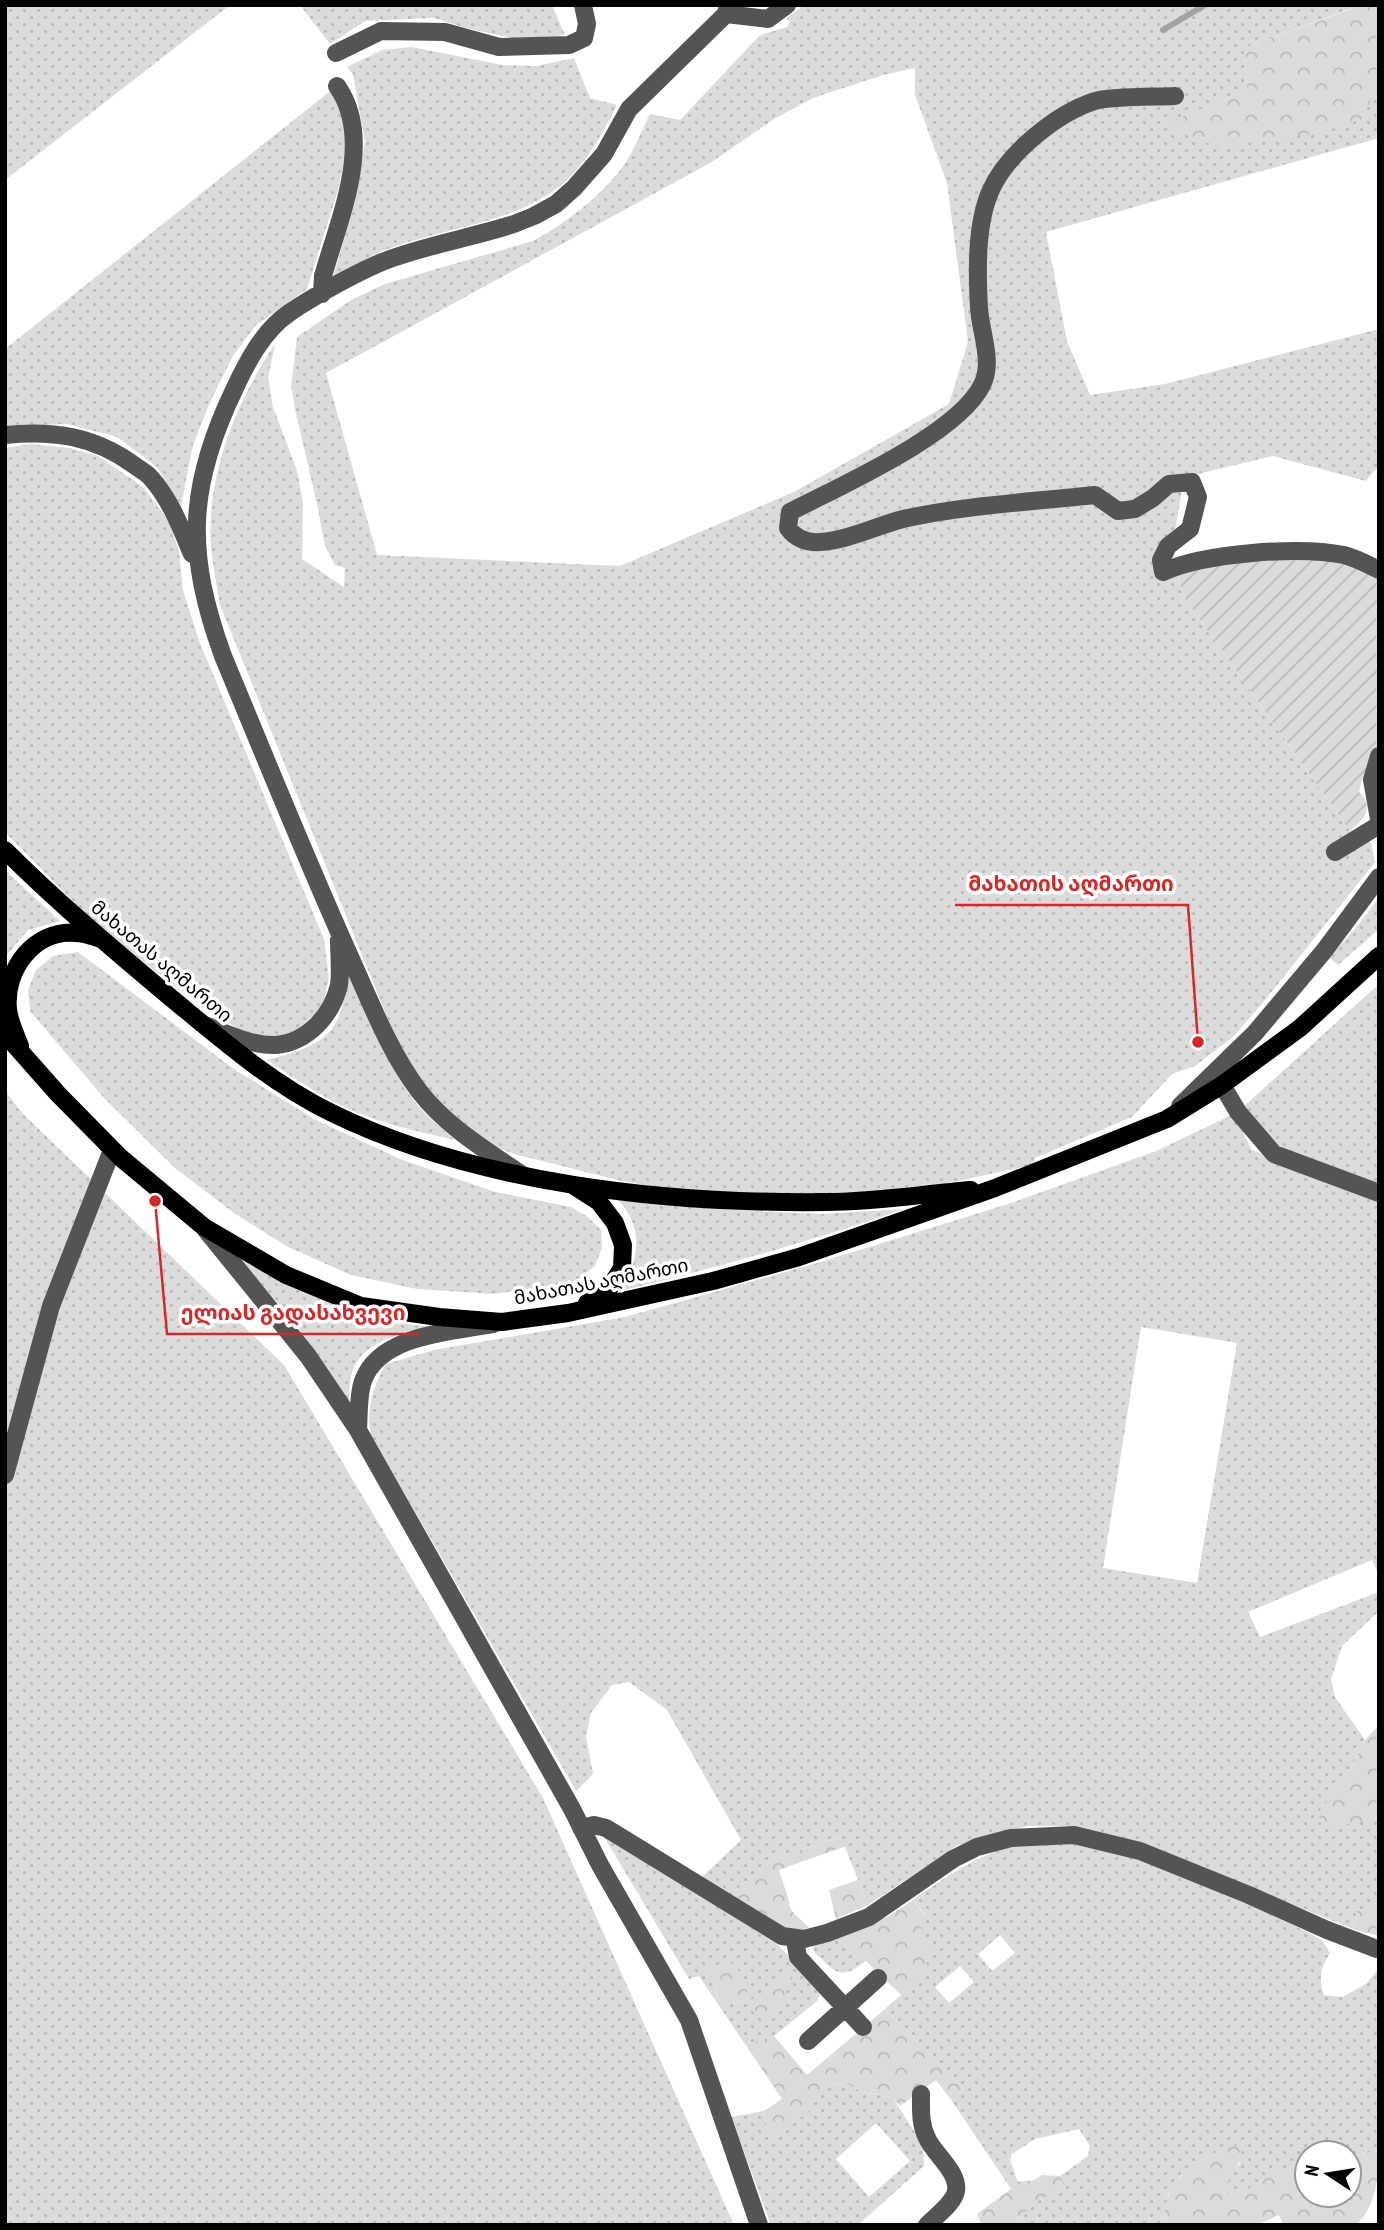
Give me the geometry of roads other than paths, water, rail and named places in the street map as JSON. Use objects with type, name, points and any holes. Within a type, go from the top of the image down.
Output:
[{"type":"main road","name":"მახათას აღმართი","points":[[5,850],[101,939],[266,1074],[330,1112],[396,1141],[480,1166],[569,1184],[738,1201],[828,1202],[995,1188]]},
{"type":"main road","points":[[21,1052],[8,1010],[9,982],[21,956],[46,938],[75,932],[101,939]]},
{"type":"main road","name":"მახათას აღმართი","points":[[5,1034],[112,1150],[204,1227],[286,1275],[361,1306],[439,1317],[502,1322],[568,1312],[713,1281],[799,1257],[995,1188],[1167,1118],[1222,1086],[1300,1028],[1379,956]]},
{"type":"main road","points":[[568,1312],[607,1292],[622,1268],[623,1245],[615,1223],[600,1202],[569,1184]]},
{"type":"street","points":[[336,53],[381,31],[445,32],[499,47],[569,45],[584,38],[587,24],[583,5]]},
{"type":"street","points":[[521,1174],[465,1136],[444,1118],[419,1090],[384,1032],[339,933],[223,656],[207,611],[196,538],[197,511],[206,458],[221,417],[246,364],[266,334],[291,312],[381,262],[514,224],[556,204],[593,170],[629,108],[727,10],[768,19],[787,5]]},
{"type":"street","points":[[322,294],[323,276],[353,164],[353,118],[346,99],[337,86]]},
{"type":"street","points":[[1175,96],[1097,100],[1048,125],[1010,159],[990,192],[983,220],[977,268],[979,318],[988,361],[983,384],[962,412],[916,446],[790,512],[788,528],[793,535],[807,541],[820,542],[845,538],[902,520],[976,506],[1095,495],[1118,511],[1135,509],[1153,499],[1168,484],[1192,482],[1198,498],[1190,529],[1168,546],[1161,560],[1163,572],[1177,566],[1229,556],[1300,552],[1342,555],[1379,570]]},
{"type":"street","points":[[5,435],[35,432],[65,434],[113,450],[151,477],[177,517],[199,571]]},
{"type":"street","points":[[1335,852],[1379,822],[1372,780],[1379,756]]},
{"type":"street","points":[[1167,1118],[1255,1033],[1324,951],[1379,877]]},
{"type":"street","points":[[204,1025],[246,1041],[276,1045],[306,1035],[329,1013],[339,984],[339,933]]},
{"type":"street","points":[[1222,1086],[1238,1112],[1274,1154],[1379,1193]]},
{"type":"street","points":[[5,1475],[51,1306],[112,1150]]},
{"type":"street","points":[[204,1227],[308,1356],[358,1430],[577,1805],[581,1828],[600,1865],[689,2020],[759,2225]]},
{"type":"street","points":[[358,1430],[362,1383],[372,1365],[385,1351],[406,1342],[502,1322]]},
{"type":"street","points":[[581,1828],[594,1825],[606,1828],[782,1936],[798,1939],[827,1933],[869,1917],[953,1859],[977,1847],[1011,1838],[1074,1835],[1140,1851],[1377,1949]]},
{"type":"street","points":[[798,1939],[798,1956],[863,2027]]},
{"type":"street","points":[[808,2041],[878,1978]]},
{"type":"street","points":[[921,2094],[921,2123],[927,2139],[955,2179],[956,2192],[927,2225]]},
{"type":"waterway","points":[[1163,30],[1205,5]]},
{"type":"place","name":"მახათის აღმართი","points":[[1198,1042]]},
{"type":"place","name":"ელიას გადასახვევი","points":[[155,1201]]}]
